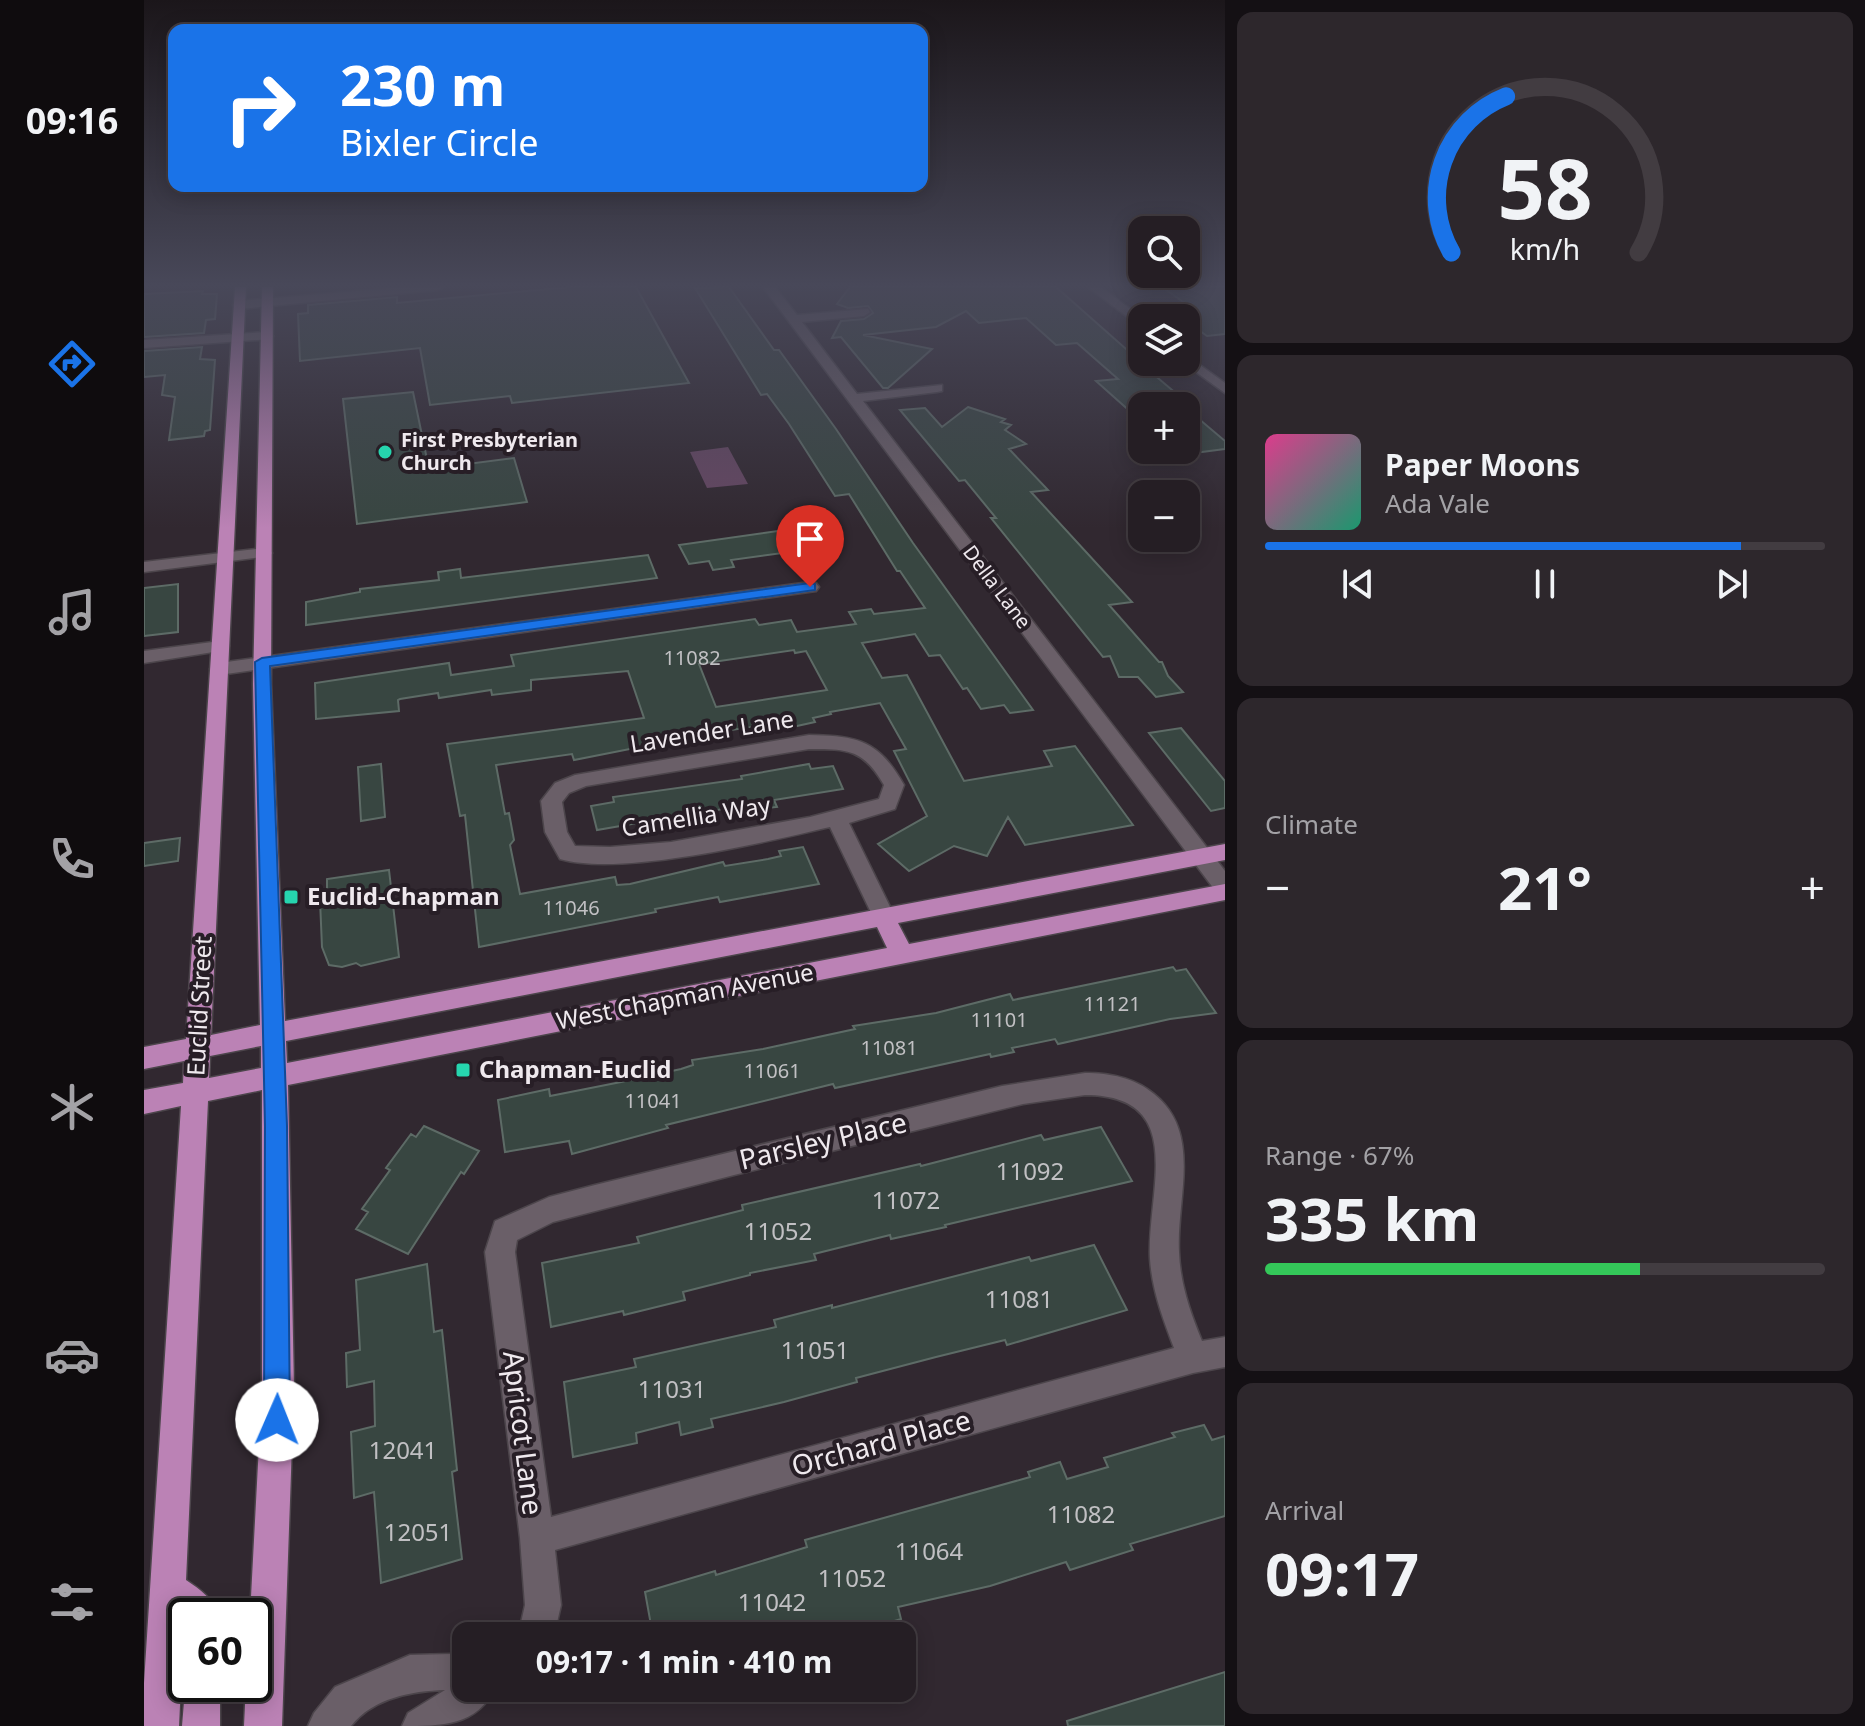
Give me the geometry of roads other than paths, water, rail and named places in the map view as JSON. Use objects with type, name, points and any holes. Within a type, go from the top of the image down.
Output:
[{"type":"main road","name":"Euclid Street","points":[[241,368],[264,553],[262,662],[274,1077],[278,1388],[263,1726]]},
{"type":"main road","name":"Euclid Street","points":[[160,1726],[225,558],[261,368]]},
{"type":"main road","name":"West Chapman Avenue","points":[[144,1058],[1225,852]]},
{"type":"main road","name":"West Chapman Avenue","points":[[144,1102],[1225,889]]},
{"type":"main road","points":[[884,917],[902,955]]},
{"type":"main road","points":[[168,1589],[182,1598]]},
{"type":"main road","points":[[201,1726],[202,1702]]},
{"type":"street","name":"Della Lane","points":[[831,368],[1225,889]]},
{"type":"street","points":[[1200,370],[1225,389]]},
{"type":"street","points":[[854,398],[937,388]]},
{"type":"street","points":[[144,567],[264,553]]},
{"type":"street","points":[[144,657],[220,657],[262,662],[810,587]]},
{"type":"street","name":"Lavender Lane","points":[[551,801],[562,788],[582,780],[809,742],[848,742],[866,747],[883,763]]},
{"type":"street","name":"Camellia Way","points":[[551,801],[556,832],[568,853],[599,857],[647,854],[838,821],[888,804],[894,785],[883,763]]},
{"type":"street","points":[[838,821],[884,917]]},
{"type":"street","name":"Parsley Place","points":[[505,1231],[549,1210],[796,1147],[1039,1091],[1087,1084],[1124,1089],[1145,1099],[1166,1130],[1169,1170],[1164,1249],[1169,1294],[1193,1358]]},
{"type":"street","name":"Apricot Lane","points":[[505,1231],[500,1252],[537,1538],[543,1605],[539,1622]]},
{"type":"street","name":"Orchard Place","points":[[537,1538],[1193,1358],[1225,1352]]},
{"type":"street","points":[[327,1726],[348,1700],[410,1673],[452,1673]]},
{"type":"street","points":[[421,1726],[460,1702]]},
{"type":"place","name":"First Presbyterian Church","points":[[385,452]]},
{"type":"place","name":"Euclid-Chapman","points":[[291,897]]},
{"type":"place","name":"Chapman-Euclid","points":[[463,1070]]}]
